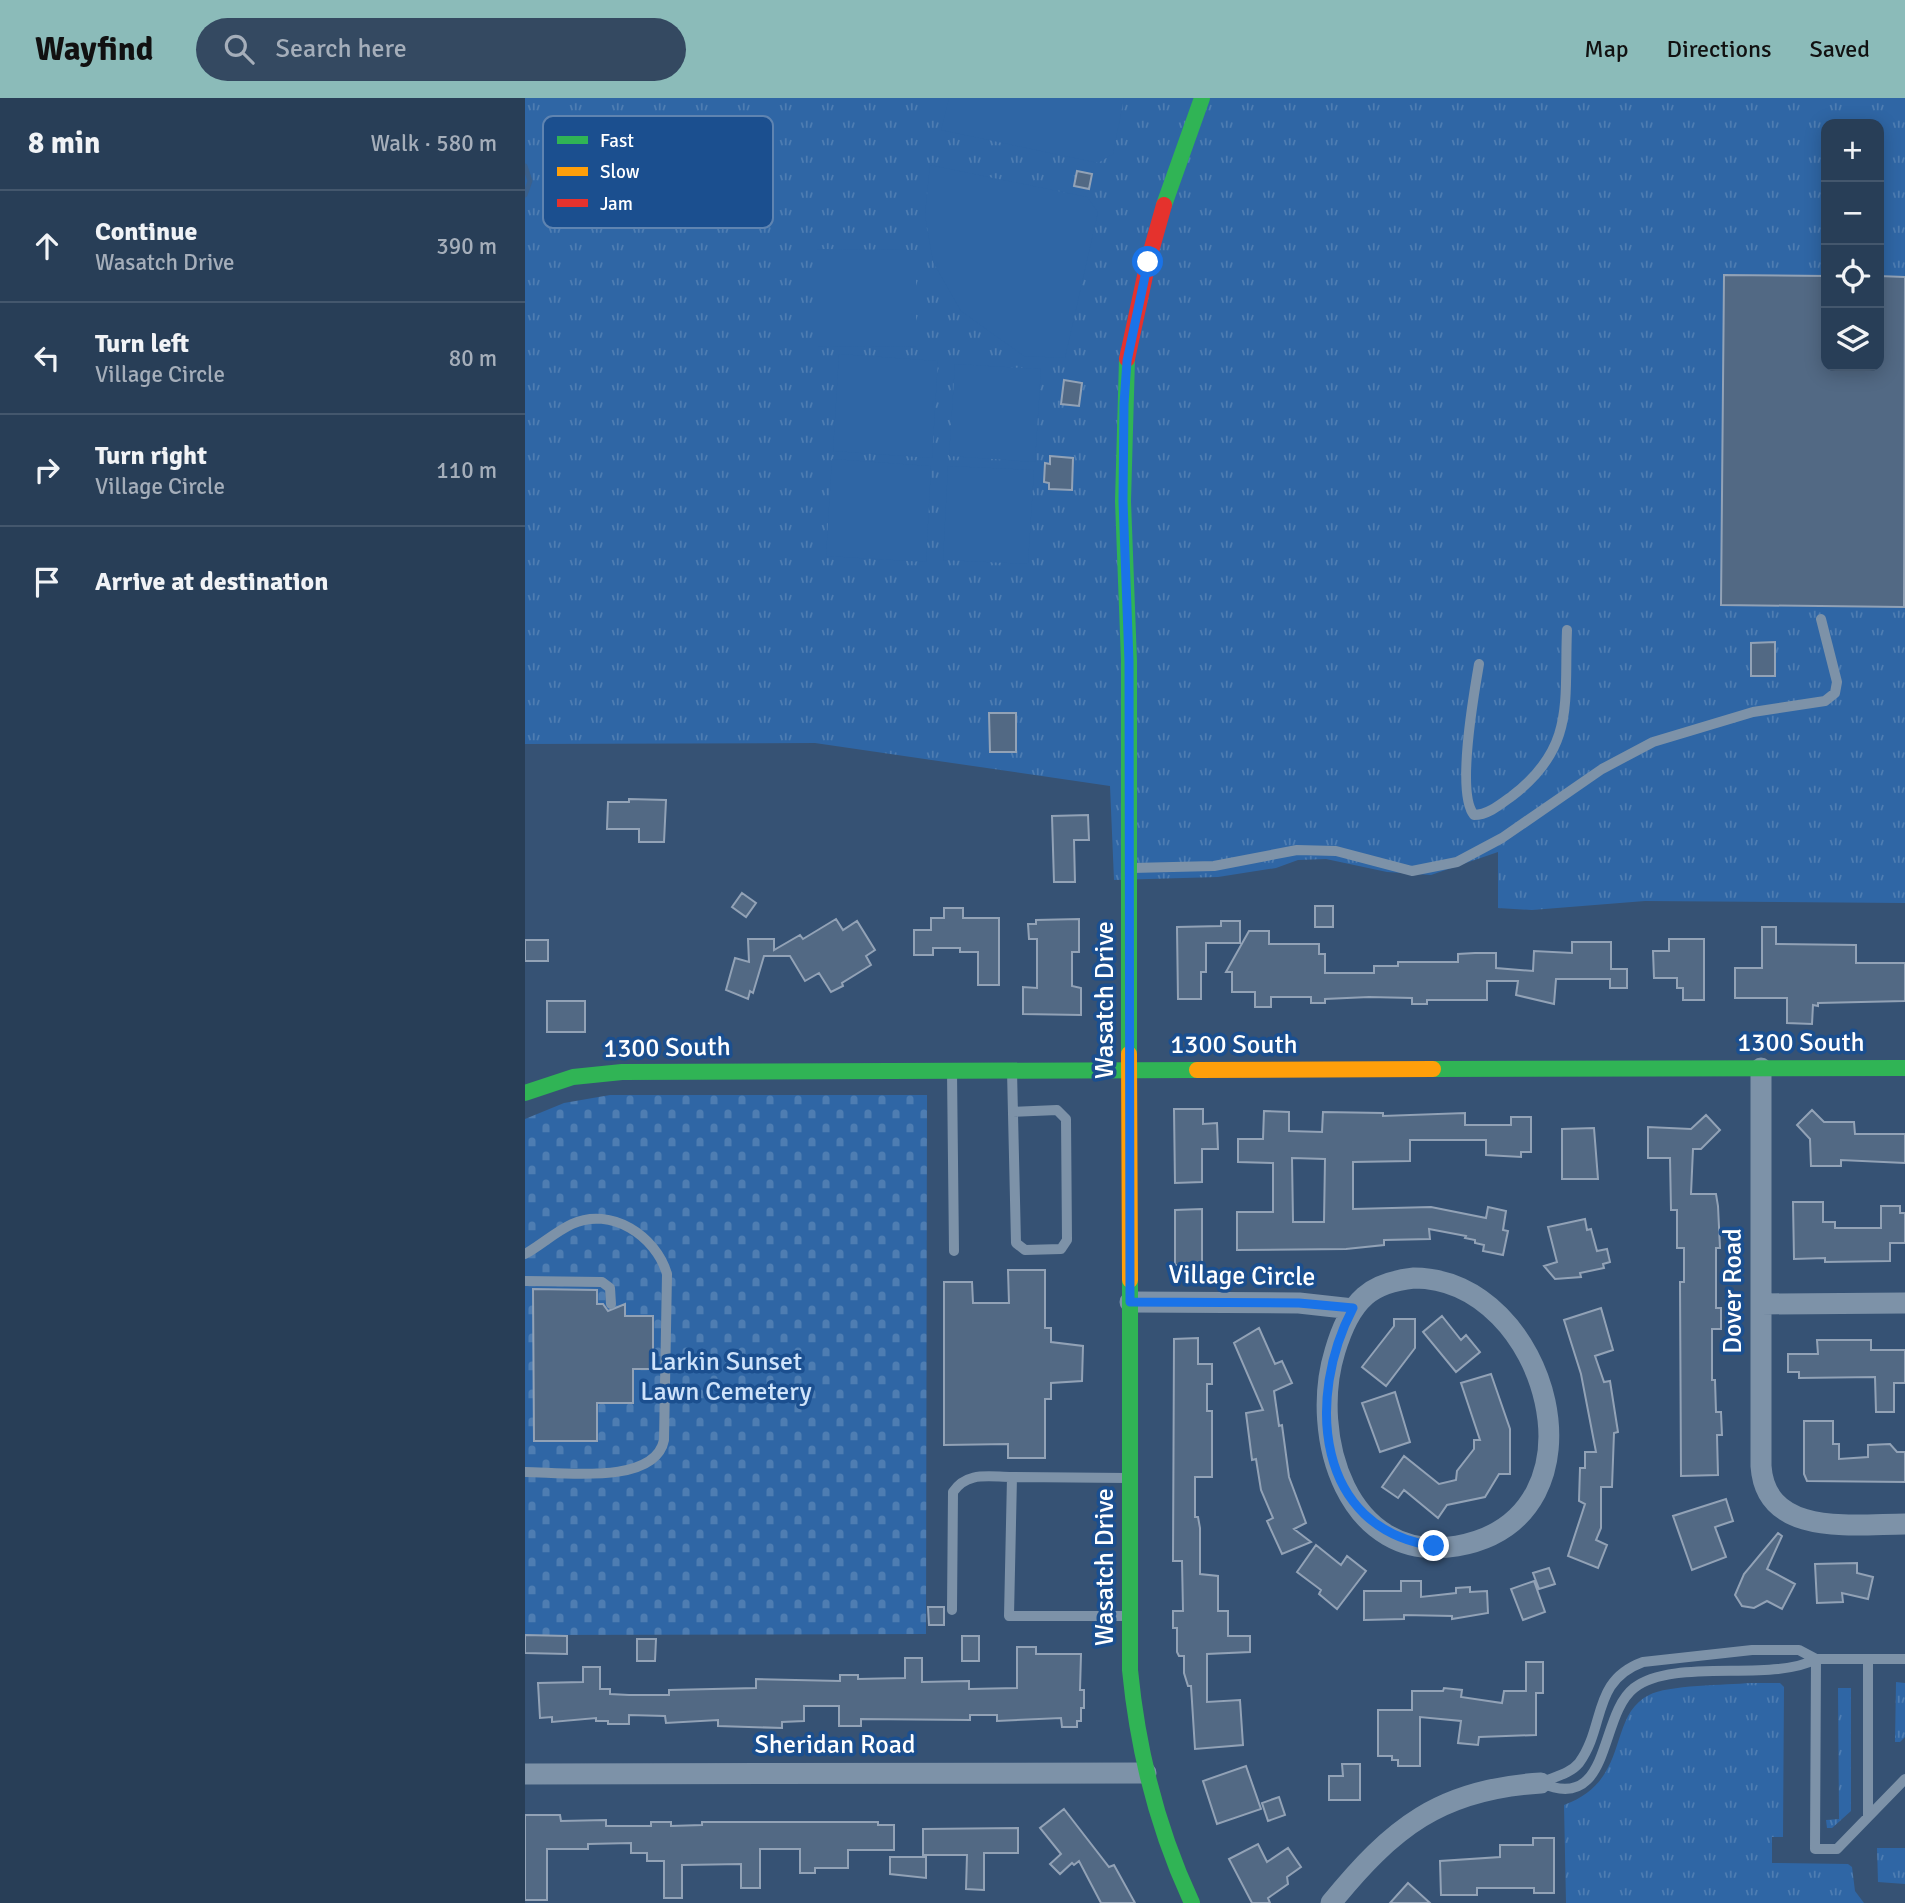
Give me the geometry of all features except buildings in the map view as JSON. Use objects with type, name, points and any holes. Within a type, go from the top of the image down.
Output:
[{"type":"street","name":"Wasatch Drive","points":[[1192,1903],[1165,1840],[1146,1773],[1132,1690],[1129,661],[1123,501],[1127,361],[1148,262],[1170,186],[1202,98]]},
{"type":"street","name":"Dover Road","points":[[1762,1068],[1762,1475],[1769,1493],[1782,1508],[1800,1519],[1821,1524],[1905,1524]]},
{"type":"street","name":"1300 South","points":[[525,1093],[551,1082],[604,1073],[1905,1068]]},
{"type":"street","points":[[1414,1278],[1447,1280],[1477,1297],[1521,1345],[1534,1367],[1546,1403],[1551,1439],[1549,1456],[1536,1491],[1525,1507],[1492,1534],[1454,1546],[1413,1543],[1376,1527],[1349,1497],[1333,1458],[1326,1399],[1331,1364],[1353,1308],[1366,1295],[1386,1284],[1414,1278]]},
{"type":"street","name":"Village Circle","points":[[1130,1302],[1299,1303],[1353,1308]]},
{"type":"street","points":[[1761,1304],[1905,1304]]},
{"type":"street","name":"Sheridan Road","points":[[525,1774],[1146,1773]]},
{"type":"street","points":[[1331,1903],[1374,1852],[1422,1816],[1471,1794],[1541,1783]]},
{"type":"lane","points":[[1130,868],[1214,866],[1297,850],[1336,851],[1412,871],[1457,862],[1502,838],[1602,769],[1653,742],[1753,712],[1825,701],[1835,693],[1837,682],[1821,619]]},
{"type":"lane","points":[[1479,664],[1468,729],[1467,793],[1469,808],[1474,815],[1482,815],[1507,800],[1540,772],[1551,755],[1564,722],[1567,630]]},
{"type":"lane","points":[[1012,1071],[1016,1243],[1025,1250],[1061,1249],[1067,1240],[1066,1119],[1057,1110],[1013,1112]]},
{"type":"lane","points":[[952,1072],[954,1251]]},
{"type":"lane","points":[[525,1254],[572,1224],[596,1219],[610,1220],[632,1229],[650,1244],[659,1254],[667,1274],[664,1440],[659,1453],[646,1464],[625,1472],[525,1472]]},
{"type":"lane","points":[[525,1281],[602,1282],[610,1288],[611,1304]]},
{"type":"lane","points":[[952,1610],[953,1492],[961,1480],[970,1477],[1130,1478]]},
{"type":"lane","points":[[1012,1477],[1009,1616],[1130,1616]]},
{"type":"lane","points":[[1541,1783],[1568,1772],[1579,1762],[1612,1682],[1630,1667],[1658,1659],[1752,1650],[1799,1650],[1816,1659],[1905,1659]]},
{"type":"lane","points":[[1541,1783],[1558,1790],[1568,1790],[1590,1777],[1599,1763],[1623,1699],[1643,1682],[1663,1677],[1747,1669],[1799,1669],[1816,1659]]},
{"type":"lane","points":[[1816,1659],[1815,1849],[1837,1849],[1905,1779]]},
{"type":"lane","points":[[1868,1659],[1868,1816]]},
{"type":"green space","points":[[525,98],[1905,98],[1905,903],[1645,901],[1532,910],[1498,908],[1498,852],[1431,875],[1387,872],[1326,859],[1298,860],[1276,868],[1218,877],[1114,880],[1110,786],[815,743],[525,744]]},
{"type":"green space","points":[[949,98],[1124,98],[1113,154],[1098,163],[941,130]]},
{"type":"green space","points":[[930,165],[1087,197],[1098,212],[1065,358],[1024,356],[961,311],[933,262],[925,215]]},
{"type":"green space","points":[[817,249],[916,250],[916,347],[817,346]]},
{"type":"green space","points":[[839,354],[938,361],[932,458],[833,451]]},
{"type":"green space","points":[[955,364],[1041,369],[1035,462],[949,456]]},
{"type":"green space","points":[[832,459],[931,466],[926,562],[826,556]]},
{"type":"green space","points":[[948,466],[1034,470],[1028,564],[943,560]]},
{"type":"green space","name":"Larkin Sunset Lawn Cemetery","points":[[610,1095],[927,1095],[926,1634],[525,1635],[525,1119],[564,1103]]},
{"type":"green space","points":[[1896,1682],[1905,1683],[1905,1737],[1900,1742],[1895,1742]]},
{"type":"green space","points":[[1780,1683],[1784,1687],[1783,1837],[1772,1837],[1772,1863],[1848,1864],[1852,1867],[1855,1891],[1864,1903],[1566,1903],[1564,1805],[1585,1794],[1600,1780],[1609,1765],[1627,1718],[1636,1705],[1649,1695],[1669,1689]]},
{"type":"green space","points":[[1838,1688],[1851,1688],[1851,1811],[1832,1828],[1827,1828],[1826,1820],[1839,1819]]},
{"type":"green space","points":[[1877,1848],[1905,1848],[1905,1884],[1878,1882]]},
{"type":"waterway","points":[[525,166],[530,181],[525,195]]},
{"type":"traffic: fast","points":[[1164,205],[1202,98]]},
{"type":"traffic: fast","points":[[1127,359],[1123,501],[1129,661],[1129,1054]]},
{"type":"traffic: fast","points":[[1433,1069],[1905,1068]]},
{"type":"traffic: fast","points":[[525,1093],[573,1077],[622,1072],[1197,1070]]},
{"type":"traffic: fast","points":[[1130,1280],[1130,1670],[1138,1730],[1151,1789],[1169,1846],[1192,1903]]},
{"type":"traffic: slow","points":[[1129,1054],[1130,1280]]},
{"type":"traffic: slow","points":[[1197,1070],[1433,1069]]},
{"type":"traffic: jam","points":[[1127,359],[1148,262],[1164,205]]},
{"type":"route","points":[[1148,262],[1127,361],[1124,404],[1123,501],[1129,661],[1130,1302],[1299,1303],[1353,1308],[1336,1347],[1328,1381],[1326,1418],[1333,1458],[1349,1497],[1376,1527],[1413,1543],[1434,1546]]}]
